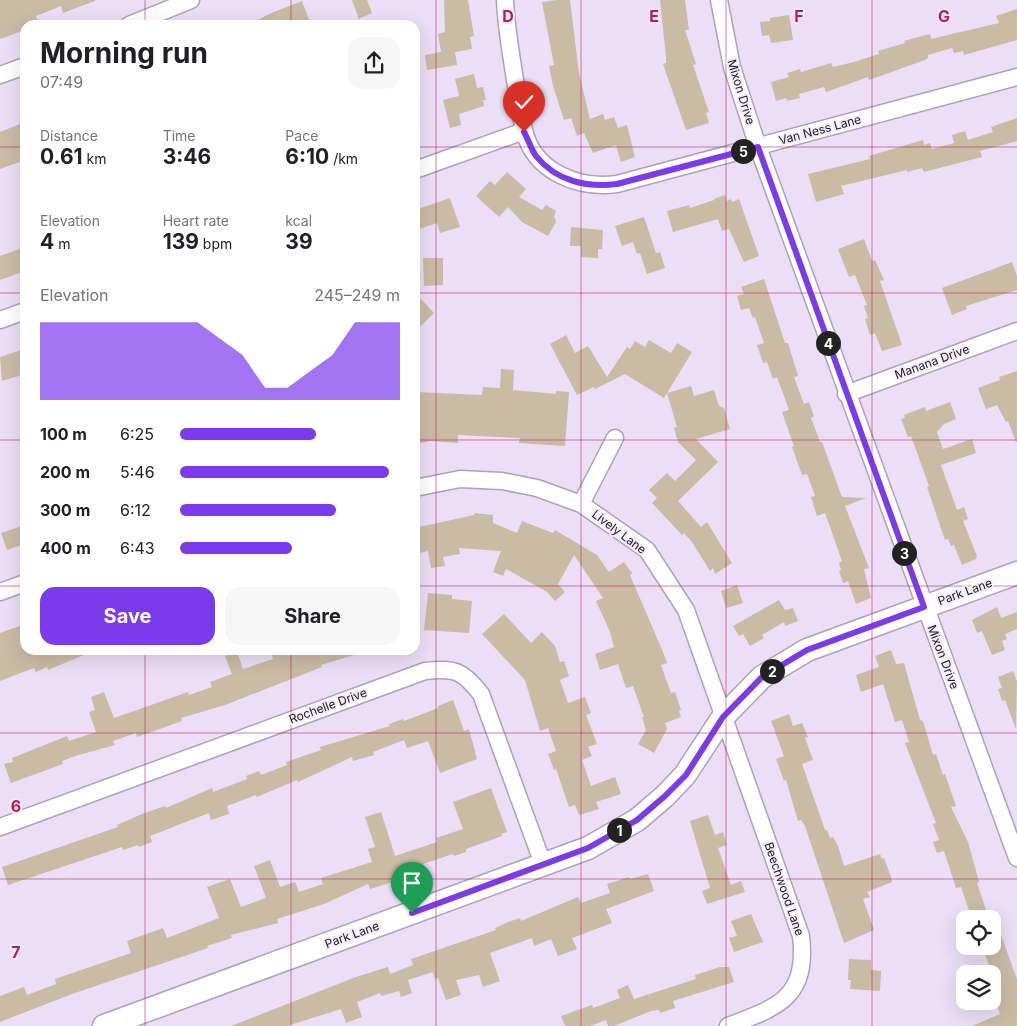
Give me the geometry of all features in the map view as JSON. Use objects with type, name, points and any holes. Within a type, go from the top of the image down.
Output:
[{"type":"street","points":[[141,20],[191,0]]},
{"type":"street","name":"Van Ness Lane","points":[[505,0],[506,24],[524,132],[536,155],[552,172],[574,182],[597,187],[617,184],[1017,77]]},
{"type":"street","name":"Mixon Drive","points":[[719,0],[732,67],[758,147],[924,607],[1011,818],[1017,858]]},
{"type":"street","points":[[0,75],[20,68]]},
{"type":"street","points":[[420,168],[524,132]]},
{"type":"street","points":[[0,320],[20,313]]},
{"type":"street","name":"Manana Drive","points":[[846,394],[1017,331]]},
{"type":"street","points":[[581,504],[615,438]]},
{"type":"street","name":"Lively Lane","points":[[420,487],[460,479],[502,482],[537,488],[581,504],[647,550],[686,610],[723,717]]},
{"type":"street","name":"Park Lane","points":[[104,1026],[588,848],[642,816],[665,796],[686,775],[723,717],[762,677],[807,650],[1017,573]]},
{"type":"street","points":[[0,592],[20,585]]},
{"type":"street","name":"Rochelle Drive","points":[[0,826],[425,671],[446,669],[467,676],[481,694],[543,864]]},
{"type":"street","name":"Beechwood Lane","points":[[723,717],[801,936],[803,953],[801,971],[795,989],[764,1012],[728,1026]]},
{"type":"building","points":[[0,0],[95,0],[63,13],[61,6],[36,16],[38,20],[20,20],[20,32],[0,39]]},
{"type":"building","points":[[352,0],[367,0],[372,13],[359,19]]},
{"type":"building","points":[[444,0],[468,0],[474,36],[470,37],[472,49],[455,52],[457,65],[427,70],[425,55],[441,52],[438,34],[445,32]]},
{"type":"building","points":[[570,0],[579,73],[590,119],[603,114],[605,120],[614,117],[618,128],[627,125],[635,157],[621,162],[616,145],[593,153],[584,133],[577,136],[571,118],[564,120],[549,66],[554,65],[542,2]]},
{"type":"building","points":[[660,0],[685,0],[689,30],[685,30],[696,64],[693,65],[709,112],[706,113],[709,123],[686,130],[663,64],[666,63],[666,57]]},
{"type":"building","points":[[302,1],[309,20],[258,20]]},
{"type":"building","points":[[1017,9],[1017,40],[964,55],[963,51],[954,53],[952,48],[928,55],[928,58],[925,60],[869,80],[868,77],[826,92],[824,87],[799,94],[800,98],[787,101],[786,98],[776,101],[771,82],[789,77],[787,73],[800,69],[801,72],[831,63],[833,67],[850,63],[879,54],[878,51],[905,43],[904,41],[930,34],[931,39],[999,23],[996,16]]},
{"type":"building","points":[[789,15],[793,40],[771,43],[769,35],[762,36],[760,22],[770,21],[770,18]]},
{"type":"building","points":[[474,74],[477,88],[483,87],[486,100],[483,100],[484,106],[459,114],[461,125],[450,128],[443,100],[459,96],[455,79]]},
{"type":"building","points":[[1017,118],[1017,141],[980,151],[982,157],[924,172],[922,168],[907,172],[907,170],[841,186],[844,194],[816,202],[808,174],[870,159],[869,156],[923,140],[924,145],[930,143],[932,149],[954,143],[952,135],[965,131],[968,140],[993,132],[991,127]]},
{"type":"building","points":[[20,124],[20,162],[0,169],[0,132]]},
{"type":"building","points":[[507,172],[526,189],[519,197],[542,210],[546,205],[556,211],[554,216],[556,222],[548,236],[522,222],[508,207],[499,217],[476,196],[490,181],[495,185]]},
{"type":"building","points":[[725,195],[727,201],[731,199],[732,202],[739,199],[759,256],[744,262],[729,229],[722,231],[718,219],[673,232],[667,211],[689,205],[690,208]]},
{"type":"building","points":[[450,198],[460,227],[440,233],[437,223],[420,229],[420,208]]},
{"type":"building","points":[[644,217],[656,253],[660,252],[665,268],[647,274],[640,253],[637,254],[633,242],[622,246],[615,226]]},
{"type":"building","points":[[571,227],[603,230],[602,249],[598,249],[598,258],[581,257],[581,246],[570,246]]},
{"type":"building","points":[[864,239],[872,261],[875,260],[884,280],[880,281],[902,345],[882,351],[875,333],[870,335],[865,319],[868,318],[864,306],[867,305],[855,275],[849,277],[838,249]]},
{"type":"building","points":[[20,249],[20,273],[0,280],[0,256]]},
{"type":"building","points":[[423,258],[443,258],[443,285],[424,286]]},
{"type":"building","points":[[1012,262],[1017,276],[1017,290],[966,306],[967,309],[952,315],[942,288]]},
{"type":"building","points":[[764,279],[785,343],[788,343],[798,376],[794,377],[804,404],[809,402],[814,416],[811,418],[842,497],[866,498],[845,506],[869,568],[864,569],[871,598],[856,604],[848,581],[843,583],[839,571],[841,570],[839,563],[842,561],[825,513],[817,516],[811,497],[815,496],[807,474],[802,475],[792,447],[794,446],[782,412],[789,410],[777,377],[773,379],[767,362],[763,363],[757,345],[764,343],[755,317],[753,318],[749,308],[741,310],[737,296],[744,294],[741,287]]},
{"type":"building","points":[[420,300],[434,313],[420,327]]},
{"type":"building","points":[[566,335],[575,353],[588,346],[607,377],[627,347],[630,349],[635,341],[645,347],[649,340],[671,353],[677,343],[692,352],[664,398],[625,374],[595,389],[594,387],[577,395],[550,344]]},
{"type":"building","points":[[20,351],[20,376],[2,381],[0,357]]},
{"type":"building","points":[[501,369],[514,370],[513,390],[556,394],[556,391],[569,392],[565,446],[519,443],[520,438],[458,435],[458,443],[430,441],[420,443],[420,392],[482,395],[483,387],[500,388]]},
{"type":"building","points":[[1017,371],[1016,442],[1008,421],[1006,422],[997,405],[986,409],[978,388],[1000,380],[999,377]]},
{"type":"building","points":[[691,386],[694,396],[714,390],[719,406],[724,408],[730,429],[696,439],[718,462],[678,501],[701,527],[707,522],[732,563],[715,574],[713,568],[710,571],[692,542],[684,533],[682,535],[652,503],[657,498],[649,490],[667,473],[675,481],[696,460],[678,442],[674,428],[677,427],[667,393]]},
{"type":"building","points":[[950,402],[956,419],[944,424],[937,432],[943,449],[972,439],[976,453],[941,465],[957,510],[964,507],[968,519],[963,521],[977,556],[976,559],[962,565],[954,545],[951,546],[948,539],[945,540],[927,487],[929,486],[911,436],[908,437],[901,419],[905,418],[904,415],[925,407],[926,411]]},
{"type":"building","points":[[475,513],[493,515],[493,523],[517,533],[522,521],[553,533],[555,530],[597,555],[609,572],[624,562],[632,573],[630,575],[663,652],[667,663],[661,665],[671,693],[675,692],[681,710],[679,711],[681,717],[665,723],[667,729],[654,753],[638,744],[646,730],[642,717],[644,717],[633,686],[626,688],[618,664],[600,670],[595,654],[614,647],[610,632],[596,601],[603,598],[574,555],[558,584],[565,592],[555,601],[547,592],[506,569],[503,576],[493,572],[501,551],[459,548],[460,554],[443,557],[445,566],[431,568],[428,551],[420,553],[420,527],[474,515]]},
{"type":"building","points":[[20,527],[20,546],[7,550],[1,533]]},
{"type":"building","points":[[737,585],[743,603],[726,608],[721,591]]},
{"type":"building","points":[[428,593],[452,595],[452,599],[472,601],[469,633],[424,630]]},
{"type":"building","points":[[779,600],[785,610],[793,608],[798,621],[785,626],[784,622],[762,635],[764,638],[750,646],[743,634],[739,636],[733,626]]},
{"type":"building","points":[[997,607],[1001,618],[1017,612],[1017,629],[1005,634],[1007,639],[1002,641],[1005,650],[992,655],[982,631],[977,633],[972,620]]},
{"type":"building","points":[[504,614],[531,643],[542,632],[555,646],[560,662],[564,661],[569,676],[560,680],[568,703],[585,697],[591,713],[586,715],[597,744],[588,747],[592,756],[582,760],[591,786],[615,777],[621,794],[596,802],[599,809],[579,815],[575,805],[569,807],[556,769],[554,770],[548,754],[556,751],[548,728],[540,731],[525,680],[482,634]]},
{"type":"building","points":[[20,626],[20,655],[84,655],[48,670],[47,667],[36,672],[34,668],[0,681],[0,633]]},
{"type":"building","points":[[891,650],[896,664],[904,663],[920,720],[923,721],[933,755],[936,754],[956,806],[951,807],[968,842],[979,882],[977,883],[986,910],[969,910],[961,887],[956,888],[944,851],[937,853],[933,842],[939,840],[933,824],[936,823],[905,743],[909,742],[902,720],[895,722],[883,684],[861,692],[856,675],[879,667],[875,656]]},
{"type":"building","points":[[238,655],[243,669],[273,659],[272,655],[354,655],[321,665],[322,667],[225,705],[181,718],[182,721],[137,737],[136,733],[113,741],[115,745],[75,756],[62,761],[63,764],[11,783],[4,764],[13,762],[12,758],[67,736],[69,741],[96,732],[89,712],[95,710],[91,697],[104,692],[114,718],[188,692],[189,695],[212,687],[210,682],[232,674],[225,656]]},
{"type":"building","points":[[1013,671],[1017,681],[1016,729],[1005,700],[1002,701],[998,689],[1002,688],[998,677]]},
{"type":"building","points":[[453,700],[464,731],[469,729],[477,759],[440,773],[428,741],[407,748],[404,740],[373,752],[374,755],[353,761],[352,757],[298,782],[297,780],[257,797],[256,795],[227,806],[229,814],[211,820],[209,813],[150,836],[152,842],[139,847],[138,845],[123,850],[122,847],[8,885],[2,867],[118,827],[117,825],[142,814],[165,806],[166,808],[212,788],[213,792],[247,779],[246,776],[259,771],[261,775],[287,765],[286,762],[321,750],[320,747],[390,726],[389,724],[403,719],[404,721]]},
{"type":"building","points":[[789,714],[793,726],[802,723],[808,737],[805,738],[813,760],[802,764],[825,830],[827,830],[830,838],[833,837],[838,846],[844,866],[880,854],[882,859],[884,858],[891,877],[892,882],[867,892],[870,897],[863,899],[874,930],[844,943],[805,826],[801,820],[798,821],[786,780],[784,781],[776,759],[784,756],[771,721]]},
{"type":"building","points":[[491,788],[507,832],[501,834],[502,836],[466,849],[466,852],[454,856],[453,854],[423,864],[424,867],[417,870],[419,874],[399,882],[399,880],[370,889],[368,884],[324,904],[277,919],[278,923],[231,935],[232,938],[207,946],[208,948],[72,994],[0,1022],[0,996],[24,987],[27,995],[56,984],[55,979],[131,953],[127,941],[163,928],[167,938],[219,918],[207,887],[230,879],[241,907],[266,898],[254,866],[270,860],[280,887],[295,882],[299,892],[323,884],[321,878],[372,862],[368,849],[375,847],[365,817],[381,812],[395,856],[437,842],[436,838],[463,829],[453,802]]},
{"type":"building","points":[[708,815],[715,835],[723,832],[727,845],[718,848],[731,885],[741,881],[745,892],[707,904],[702,891],[710,888],[690,821]]},
{"type":"building","points":[[648,874],[654,891],[606,909],[612,923],[572,938],[577,949],[558,956],[551,939],[534,946],[532,938],[490,953],[500,981],[483,987],[479,975],[456,980],[461,995],[446,1000],[438,978],[435,979],[433,972],[408,980],[412,993],[401,997],[399,991],[381,996],[380,993],[357,1002],[362,1017],[346,1023],[341,1009],[287,1026],[231,1026],[356,977],[388,967],[390,974],[413,965],[411,959],[496,930],[495,928],[508,922],[520,918],[521,921],[578,897],[581,903],[610,893],[607,884],[629,877],[630,879]]},
{"type":"building","points":[[751,914],[763,942],[734,952],[729,938],[737,936],[731,921]]},
{"type":"building","points":[[1001,935],[1017,979],[1017,1026],[972,1026],[1000,1014],[998,1010],[1001,1010],[1001,965],[989,965],[985,955],[1001,955]]},
{"type":"building","points":[[849,959],[871,960],[871,970],[881,971],[880,991],[850,989],[851,980],[848,980]]},
{"type":"building","points":[[720,967],[729,967],[734,982],[673,1001],[675,1008],[660,1013],[659,1010],[651,1011],[614,1026],[608,1026],[606,1020],[590,1026],[565,1026],[561,1016],[592,1005],[593,1008],[620,998],[617,990],[628,985],[634,999],[696,979],[695,975]]},
{"type":"route","points":[[412,913],[588,848],[637,820],[686,775],[723,717],[762,677],[807,650],[924,607],[758,147],[617,184],[597,187],[574,182],[552,172],[536,155],[524,132]]}]
